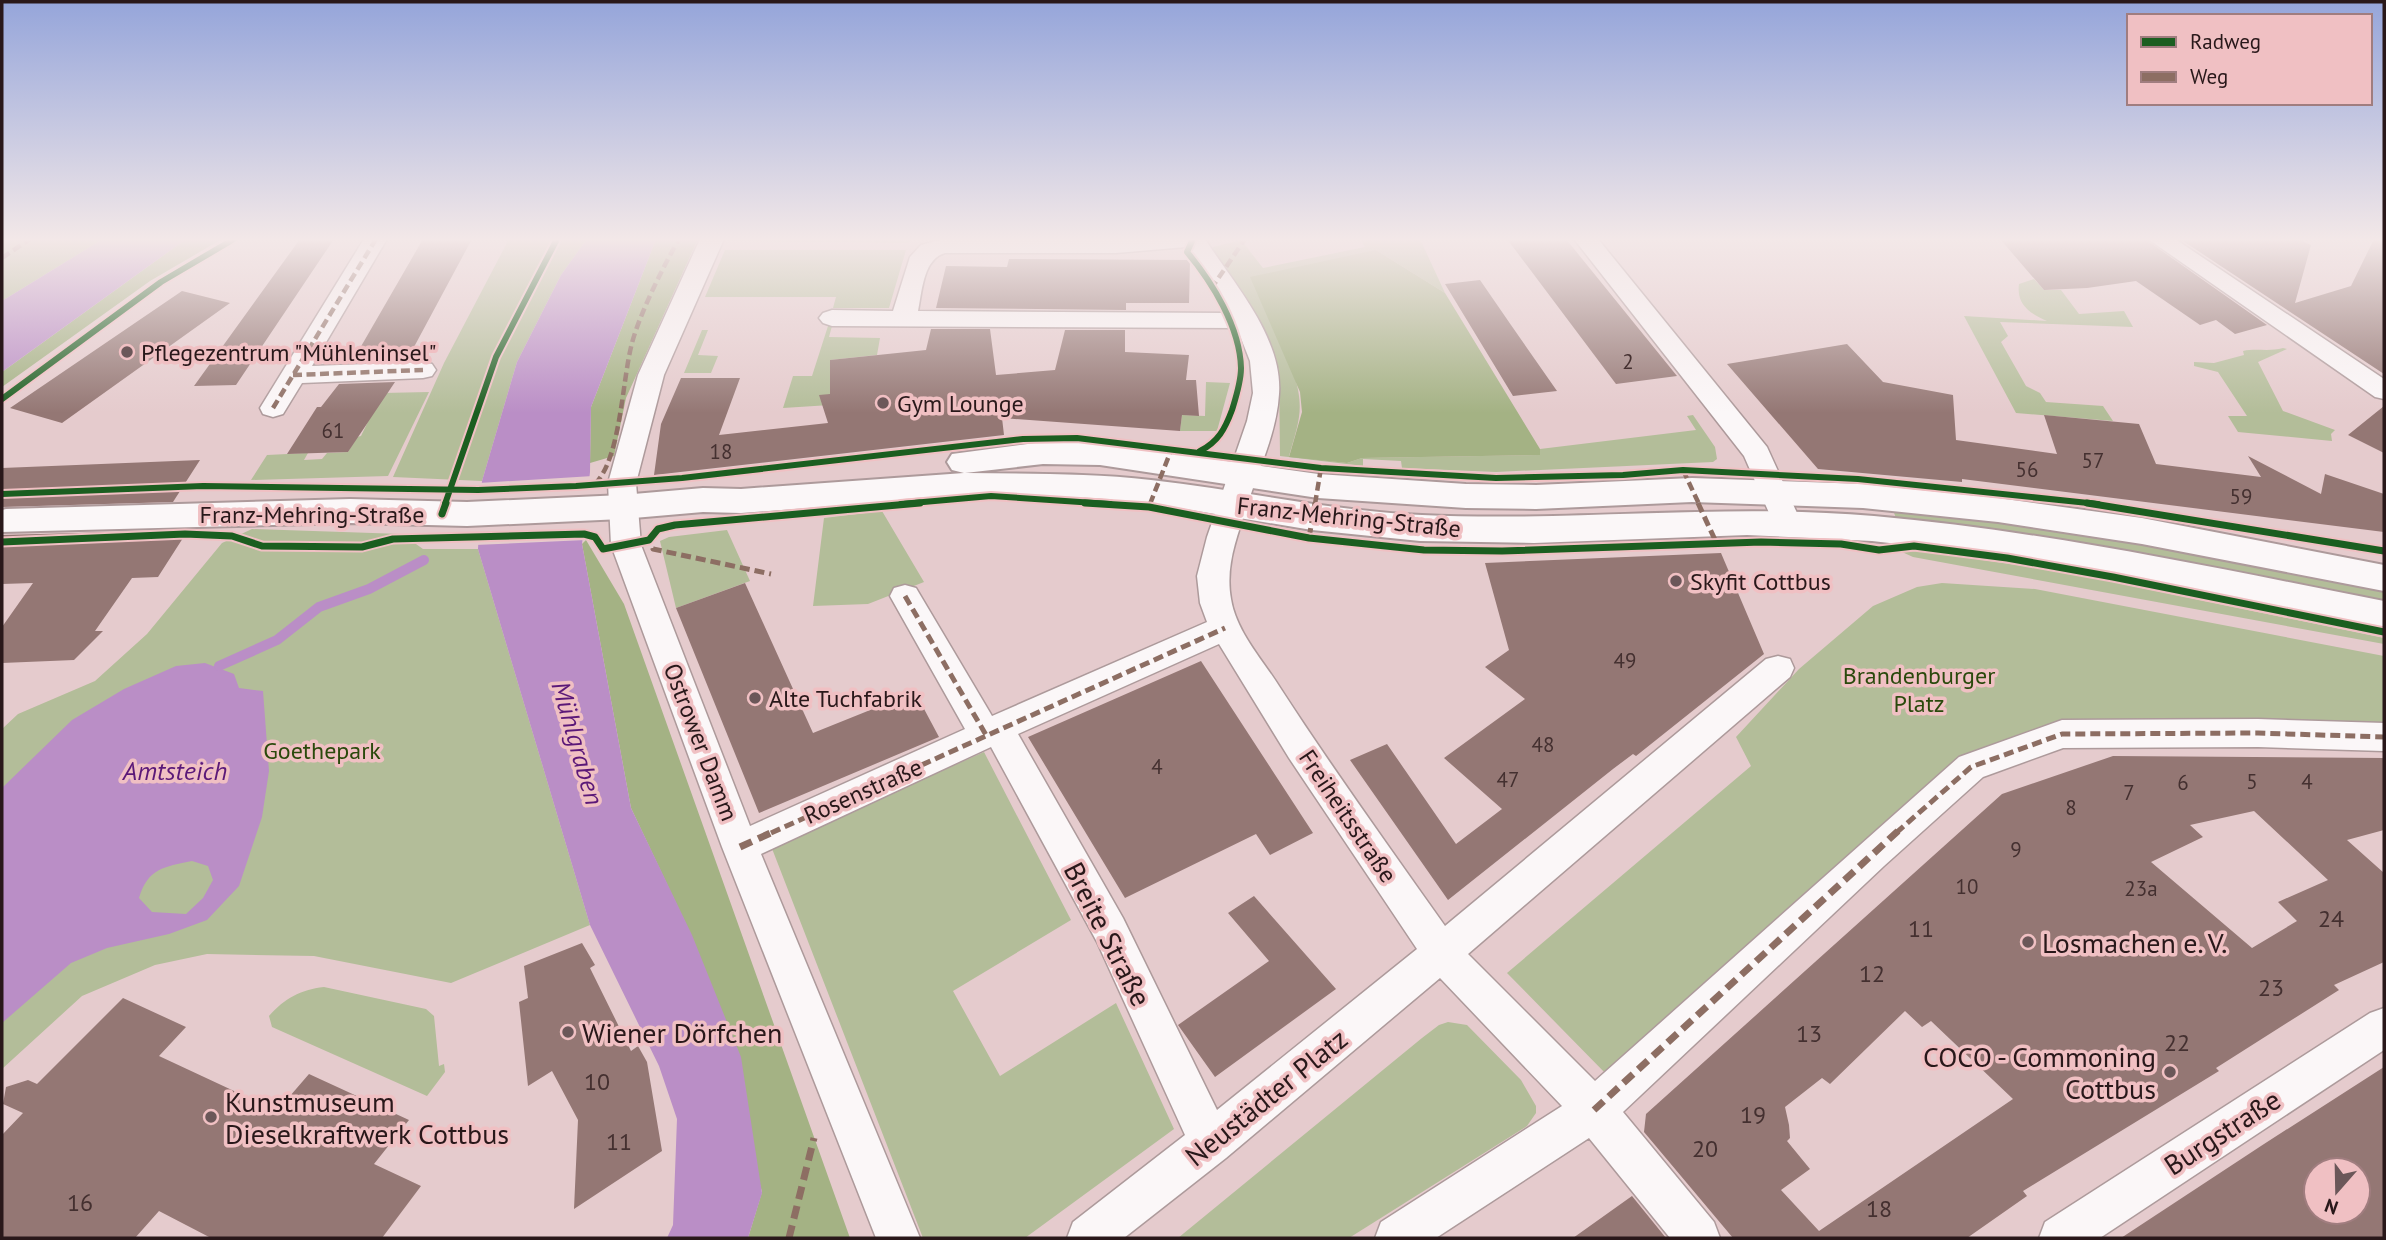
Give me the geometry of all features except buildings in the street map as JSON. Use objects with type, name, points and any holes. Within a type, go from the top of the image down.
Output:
[{"type":"main road","name":"Franz-Mehring-Straße","points":[[6,521],[239,512],[467,514],[605,508],[703,500],[741,501],[923,486],[1008,483],[1155,492],[1238,490],[1312,518],[1420,528],[1534,530],[1781,508]]},
{"type":"main road","points":[[1781,508],[1863,496],[1998,510],[2142,531],[2384,578]]},
{"type":"main road","points":[[1781,508],[1872,528],[1959,538],[2149,568],[2384,615]]},
{"type":"street","points":[[273,408],[341,297]]},
{"type":"street","name":"Ostrower Damm","points":[[686,297],[651,375],[622,483],[605,508],[626,545],[740,847],[898,1238]]},
{"type":"street","points":[[903,319],[909,297]]},
{"type":"street","name":"Freiheitsstraße","points":[[1230,297],[1246,321],[1263,360],[1266,393],[1261,421],[1212,576],[1216,603],[1225,628],[1301,748],[1442,954],[1594,1110],[1698,1238]]},
{"type":"street","points":[[1632,297],[1757,453],[1781,508]]},
{"type":"street","points":[[2245,297],[2384,391]]},
{"type":"street","points":[[832,318],[1246,321]]},
{"type":"street","points":[[293,375],[423,370]]},
{"type":"street","points":[[905,596],[992,732]]},
{"type":"street","name":"Rosenstraße","points":[[740,847],[1225,628]]},
{"type":"street","points":[[1442,954],[1779,668]]},
{"type":"street","name":"Breite Straße","points":[[992,732],[1110,930],[1210,1143]]},
{"type":"street","points":[[1398,1238],[1594,1110],[1871,855],[1971,767],[2062,734],[2258,733],[2384,737]]},
{"type":"street","name":"Neustädter Platz","points":[[1089,1238],[1442,954]]},
{"type":"street","name":"Burgstraße","points":[[2061,1238],[2384,1027]]},
{"type":"green space","points":[[106,297],[128,297],[2,387],[2,372]]},
{"type":"green space","points":[[479,297],[550,297],[517,362],[482,481],[393,477],[444,363]]},
{"type":"green space","points":[[634,297],[672,297],[626,398],[614,456],[590,463],[591,407]]},
{"type":"green space","points":[[705,297],[892,297],[889,308],[833,308],[836,297]]},
{"type":"green space","points":[[1244,297],[1343,297],[1292,368],[1299,393],[1300,412],[1289,456],[1347,463],[1362,458],[1539,455],[1540,449],[1696,430],[1687,416],[1693,415],[1715,447],[1717,459],[1713,462],[1496,472],[1402,468],[1401,461],[1363,459],[1363,466],[1280,456],[1279,370]]},
{"type":"green space","points":[[1259,297],[1447,297],[1540,449],[1540,455],[1362,458],[1347,463],[1289,457],[1302,412],[1300,392]]},
{"type":"green space","points":[[2066,297],[2079,314],[2124,311],[2133,327],[2000,322],[2008,336],[2001,342],[2026,386],[2040,393],[2046,402],[2103,406],[2113,421],[2016,413],[1964,316],[2047,321],[2030,312],[2020,298]]},
{"type":"green space","points":[[828,326],[832,326],[829,337],[880,338],[877,355],[830,360],[830,405],[783,408],[793,376],[812,376]]},
{"type":"green space","points":[[702,330],[708,330],[698,355],[718,356],[711,373],[684,373]]},
{"type":"green space","points":[[2287,349],[2258,362],[2283,411],[2335,430],[2331,434],[2332,441],[2238,432],[2228,416],[2247,416],[2218,372],[2194,366],[2194,362],[2214,363],[2244,355],[2243,351]]},
{"type":"green space","points":[[1206,382],[1230,383],[1217,431],[1180,431],[1182,415],[1205,416]]},
{"type":"green space","points":[[429,392],[388,476],[251,480],[267,455],[308,453],[304,460],[322,459],[327,453],[348,452],[357,437],[361,436],[382,393]]},
{"type":"green space","points":[[1893,510],[2070,529],[2384,587],[2384,601],[2173,559],[1897,521]]},
{"type":"green space","points":[[882,511],[924,582],[868,604],[813,606],[824,518]]},
{"type":"green space","name":"Goethepark","points":[[252,529],[402,534],[423,549],[478,549],[590,925],[451,983],[314,956],[207,954],[155,965],[82,996],[2,1069],[2,729],[18,714],[95,681],[147,634],[222,543]]},
{"type":"green space","points":[[727,530],[750,581],[676,608],[660,541],[669,537]]},
{"type":"green space","points":[[586,540],[624,604],[850,1238],[748,1238],[762,1192],[691,935],[631,808],[582,544]]},
{"type":"green space","points":[[1921,551],[2064,572],[2384,638],[2384,644],[1913,557],[1902,552]]},
{"type":"green space","name":"Brandenburger Platz","points":[[1942,583],[2035,589],[2384,656],[2384,727],[2057,731],[1984,755],[1610,1078],[1507,973],[1751,766],[1736,737],[1799,669],[1873,606],[1917,587]]},
{"type":"green space","points":[[984,752],[1071,920],[953,991],[1000,1076],[1116,1003],[1174,1129],[1025,1238],[923,1238],[771,846]]},
{"type":"green space","points":[[324,987],[426,1009],[434,1016],[439,1066],[444,1064],[445,1072],[427,1096],[272,1027],[269,1016],[281,1004],[300,993]]},
{"type":"green space","points":[[1448,1022],[1467,1025],[1521,1080],[1536,1106],[1536,1113],[1527,1126],[1349,1238],[1178,1238],[1422,1038],[1439,1025]]},
{"type":"water","points":[[9,297],[106,297],[2,372],[2,301]]},
{"type":"water","name":"Mühlgraben","points":[[550,297],[634,297],[591,407],[590,472],[582,544],[631,808],[692,935],[741,1057],[762,1193],[748,1238],[667,1238],[673,1225],[677,1119],[659,1066],[590,925],[478,549],[482,481],[517,362]]},
{"type":"water","name":"Amtsteich","points":[[205,663],[234,674],[239,688],[263,691],[269,771],[262,817],[239,886],[207,920],[169,934],[107,948],[71,963],[2,1023],[2,788],[72,720],[124,689],[176,666]],"holes":[[[192,861],[208,866],[213,880],[203,898],[186,914],[152,912],[139,898],[147,880],[158,870]]]},
{"type":"pier","points":[[593,476],[586,540],[475,545],[479,483]]},
{"type":"waterway","points":[[219,666],[277,640],[319,607],[369,589],[424,560]]},
{"type":"marked path","points":[[273,408],[341,297]]},
{"type":"marked path","points":[[595,484],[603,476],[616,432],[632,342],[651,297]]},
{"type":"marked path","points":[[293,375],[423,370]]},
{"type":"marked path","points":[[1149,507],[1172,448]]},
{"type":"marked path","points":[[1309,538],[1321,468]]},
{"type":"marked path","points":[[1683,470],[1716,542]]},
{"type":"marked path","points":[[653,535],[649,540],[653,549],[771,574]]},
{"type":"marked path","points":[[905,596],[986,735]]},
{"type":"marked path","points":[[740,847],[1056,702],[1225,628]]},
{"type":"marked path","points":[[1594,1110],[1871,855],[1971,767],[2062,734],[2258,733],[2384,737]]},
{"type":"marked path","points":[[789,1238],[814,1138]]},
{"type":"cycle path","points":[[2,399],[141,297]]},
{"type":"cycle path","points":[[442,514],[496,357],[527,297]]},
{"type":"cycle path","points":[[1200,451],[1218,439],[1226,425],[1239,384],[1241,368],[1236,340],[1217,297]]},
{"type":"cycle path","points":[[2,494],[203,486],[478,490],[576,486],[682,478],[1023,439],[1077,438],[1321,468],[1496,478],[1623,475],[1683,470],[1858,479],[2078,501],[2384,551]]},
{"type":"cycle path","points":[[2,542],[185,534],[232,536],[262,546],[362,547],[393,539],[584,534],[595,537],[603,549],[649,540],[658,529],[675,525],[991,496],[1149,507],[1309,538],[1424,550],[1502,551],[1761,542],[1841,544],[1879,550],[1914,546],[2007,558],[2113,577],[2384,632]]},
{"type":"place","name":"Pflegezentrum \"Mühleninsel\"","points":[[127,352]]},
{"type":"place","name":"Gym Lounge","points":[[883,403]]},
{"type":"place","name":"Skyfit Cottbus","points":[[1676,581]]},
{"type":"place","name":"Alte Tuchfabrik","points":[[755,698]]},
{"type":"place","name":"Losmachen e. V.","points":[[2028,942]]},
{"type":"place","name":"Wiener Dörfchen","points":[[568,1032]]},
{"type":"place","name":"COCO - Commoning Cottbus","points":[[2170,1072]]},
{"type":"place","name":"Kunstmuseum Dieselkraftwerk Cottbus","points":[[211,1117]]}]
